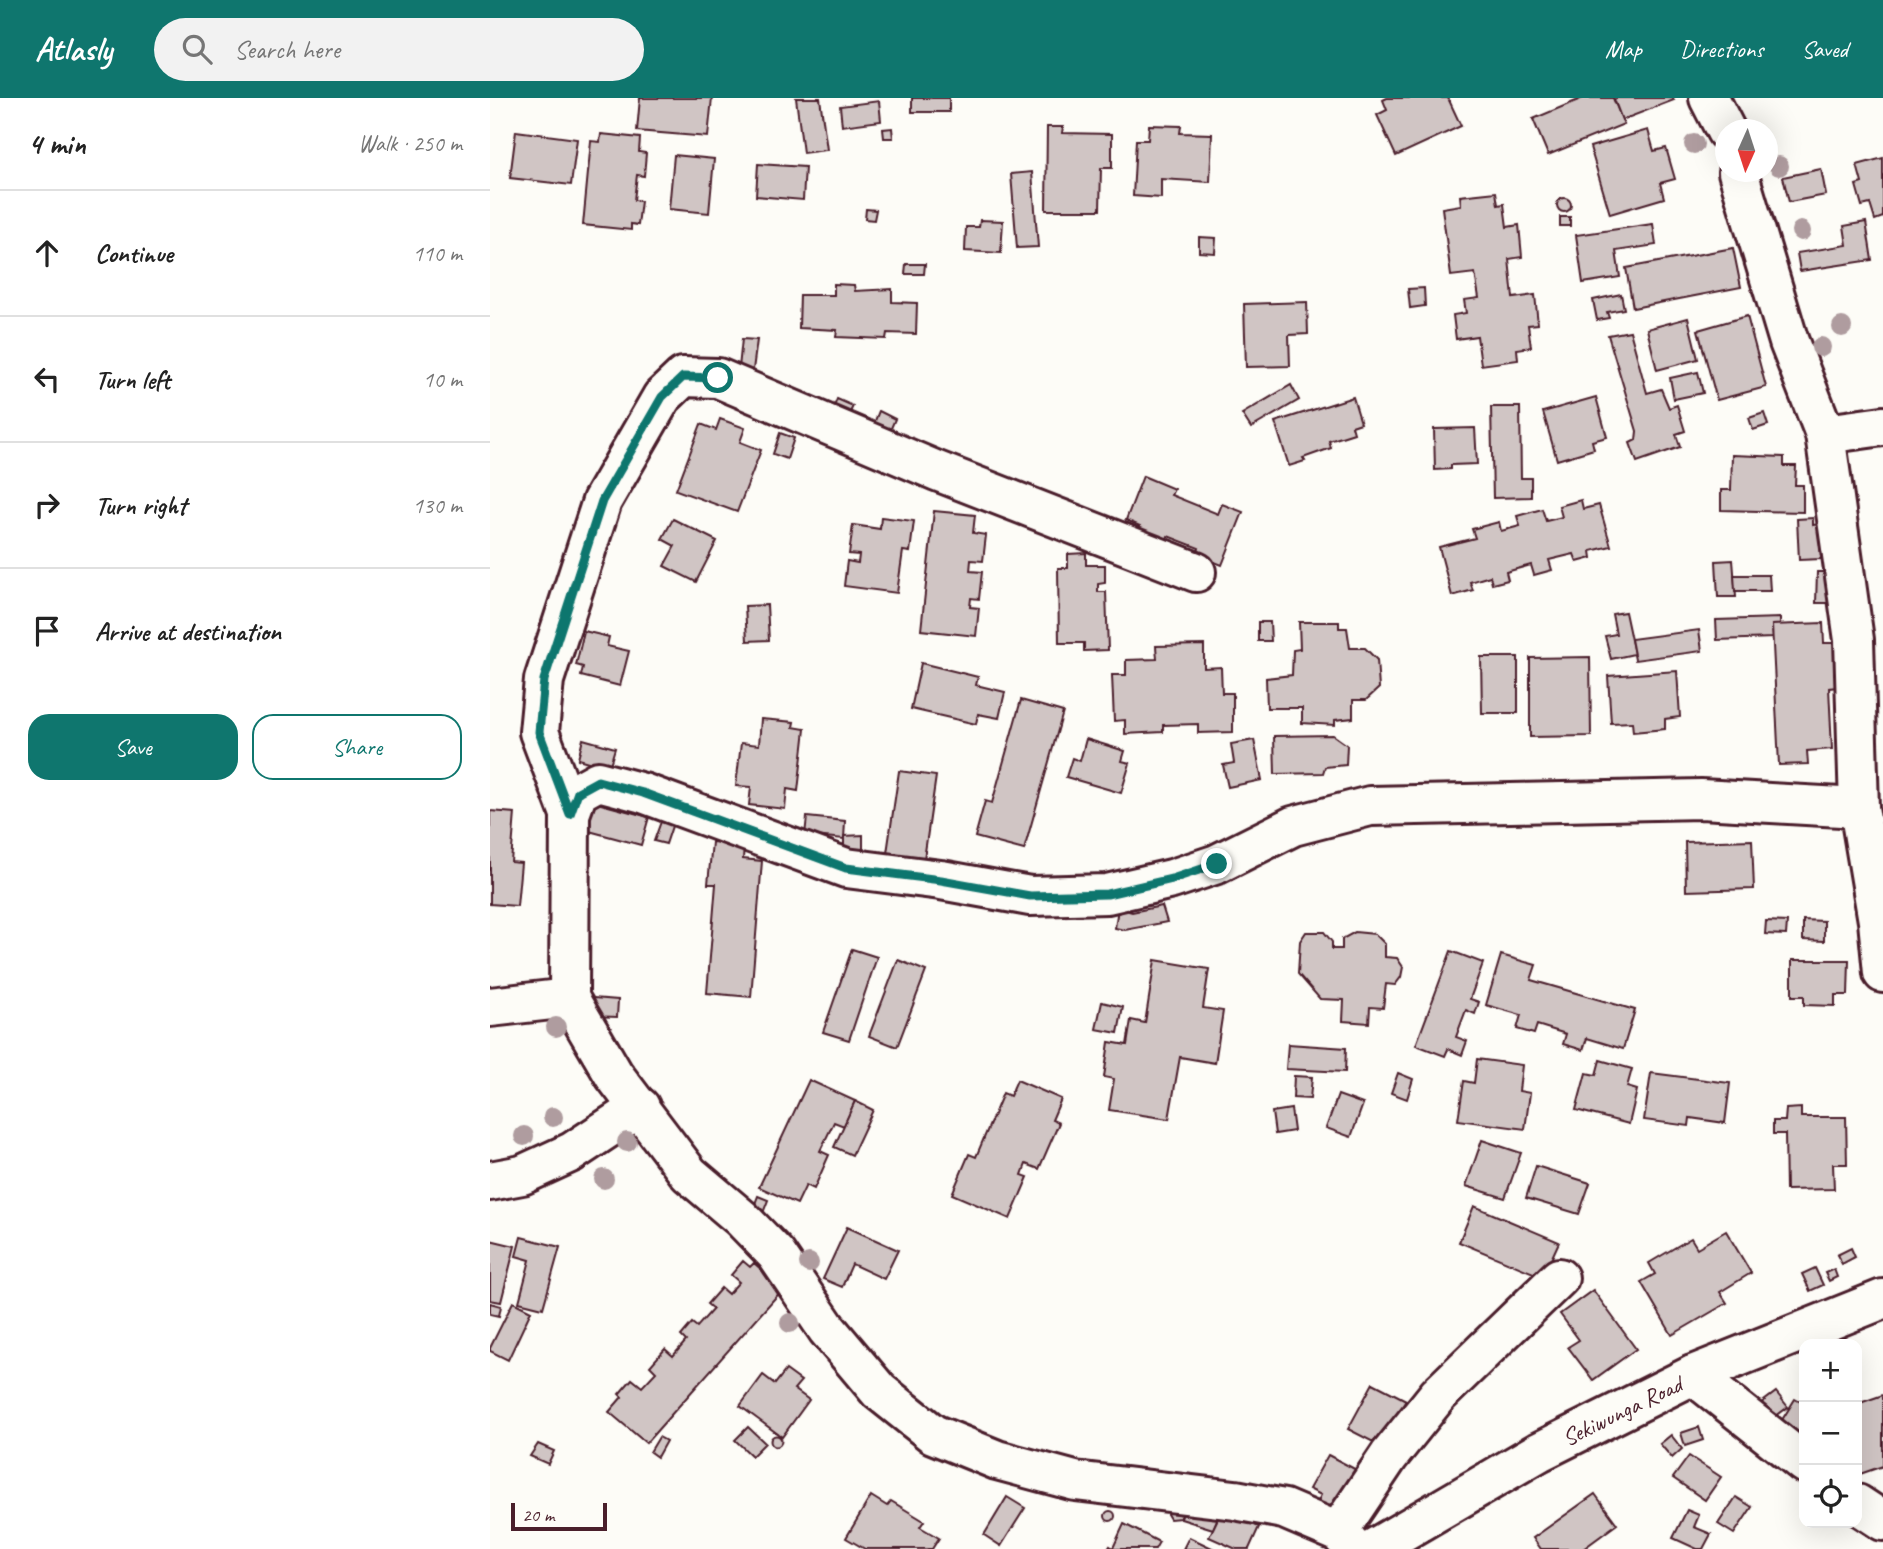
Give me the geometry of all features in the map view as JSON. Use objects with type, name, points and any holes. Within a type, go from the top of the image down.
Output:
[{"type":"street","points":[[1709,98],[1720,119]]},
{"type":"street","points":[[1741,182],[1789,342],[1825,434],[1854,640],[1859,808],[1878,921],[1883,972]]},
{"type":"street","points":[[570,814],[539,732],[544,680],[602,501],[662,397],[683,377],[718,378],[937,471],[1196,572]]},
{"type":"street","points":[[1825,434],[1883,426]]},
{"type":"street","points":[[1559,1278],[1438,1395],[1389,1456],[1346,1540],[1284,1509],[1235,1500],[1075,1481],[997,1460],[933,1434],[878,1391],[827,1329],[776,1254],[741,1218],[689,1174],[614,1075],[569,998],[570,814],[578,792],[598,781],[643,793],[846,868],[941,880],[1030,896],[1107,894],[1172,879],[1217,864],[1293,826],[1370,806],[1701,799],[1859,808]]},
{"type":"street","points":[[490,1007],[569,998]]},
{"type":"street","points":[[490,1181],[522,1175],[572,1152],[640,1107]]},
{"type":"street","name":"Sekiwunga Road","points":[[1373,1549],[1539,1452],[1693,1375],[1883,1299]]},
{"type":"street","points":[[1693,1375],[1799,1459]]},
{"type":"street","points":[[1862,1507],[1883,1521]]},
{"type":"building","points":[[640,98],[712,98],[708,137],[637,131]]},
{"type":"building","points":[[796,98],[820,98],[827,150],[803,153]]},
{"type":"building","points":[[912,98],[949,98],[949,112],[912,112]]},
{"type":"building","points":[[1448,98],[1461,126],[1396,156],[1377,115],[1387,110],[1383,100]]},
{"type":"building","points":[[1583,98],[1613,98],[1624,124],[1548,155],[1533,119]]},
{"type":"building","points":[[1614,99],[1674,100],[1622,120]]},
{"type":"building","points":[[879,101],[881,121],[842,126],[840,106]]},
{"type":"building","points":[[1149,125],[1181,126],[1180,133],[1212,134],[1210,182],[1161,179],[1161,198],[1133,196],[1136,140],[1148,140]]},
{"type":"building","points":[[1047,127],[1063,127],[1062,133],[1112,134],[1112,168],[1101,168],[1100,210],[1046,210]]},
{"type":"building","points":[[892,128],[893,138],[884,138],[883,129]]},
{"type":"building","points":[[1648,130],[1654,151],[1666,148],[1675,179],[1660,183],[1664,198],[1610,214],[1590,147]]},
{"type":"building","points":[[516,131],[577,139],[571,185],[510,178]]},
{"type":"building","points":[[601,134],[640,138],[639,152],[646,153],[644,176],[637,175],[634,200],[641,201],[638,225],[631,224],[631,230],[583,225],[591,141],[600,142]]},
{"type":"building","points":[[674,155],[714,159],[709,213],[669,209]]},
{"type":"building","points":[[1883,158],[1883,217],[1875,220],[1870,204],[1862,206],[1856,185],[1862,183],[1857,165]]},
{"type":"building","points":[[758,164],[805,167],[803,200],[756,196]]},
{"type":"building","points":[[1821,169],[1826,195],[1789,202],[1783,177]]},
{"type":"building","points":[[1032,172],[1038,247],[1017,248],[1011,174]]},
{"type":"building","points":[[1496,192],[1498,205],[1504,204],[1507,227],[1519,225],[1522,257],[1509,259],[1513,298],[1535,295],[1538,324],[1528,325],[1531,347],[1517,349],[1518,360],[1481,365],[1477,336],[1456,339],[1453,315],[1466,313],[1464,300],[1479,298],[1475,273],[1451,276],[1442,208],[1461,205],[1460,196]]},
{"type":"building","points":[[1564,198],[1569,200],[1569,210],[1564,212],[1559,210],[1557,205],[1559,200]]},
{"type":"building","points":[[866,209],[876,210],[874,220],[865,219]]},
{"type":"building","points":[[1560,217],[1570,217],[1570,226],[1560,226]]},
{"type":"building","points":[[980,220],[1003,221],[1001,253],[965,251],[966,227],[979,227]]},
{"type":"building","points":[[1866,222],[1872,260],[1800,271],[1797,253],[1847,245],[1844,226]]},
{"type":"building","points":[[1653,224],[1656,245],[1616,251],[1620,277],[1583,283],[1576,235]]},
{"type":"building","points":[[1199,237],[1216,238],[1215,253],[1199,252]]},
{"type":"building","points":[[1733,248],[1741,287],[1633,308],[1626,268]]},
{"type":"building","points":[[906,264],[925,264],[924,274],[905,274]]},
{"type":"building","points":[[834,284],[854,285],[855,291],[892,289],[892,302],[917,303],[916,334],[887,333],[886,339],[836,337],[837,330],[799,328],[800,295],[834,295]]},
{"type":"building","points":[[1424,288],[1425,306],[1410,308],[1408,289]]},
{"type":"building","points":[[1621,294],[1624,309],[1607,312],[1609,318],[1597,320],[1593,300]]},
{"type":"building","points":[[1307,302],[1308,334],[1289,335],[1290,366],[1246,367],[1244,304]]},
{"type":"building","points":[[1747,316],[1766,387],[1717,400],[1698,330]]},
{"type":"building","points":[[1688,318],[1698,359],[1657,370],[1647,329]]},
{"type":"building","points":[[1630,331],[1647,393],[1661,389],[1669,408],[1677,405],[1685,431],[1676,434],[1680,447],[1637,462],[1630,443],[1636,440],[1637,431],[1608,335]]},
{"type":"building","points":[[742,339],[757,340],[753,370],[739,368]]},
{"type":"building","points":[[1698,372],[1703,393],[1674,399],[1670,378]]},
{"type":"building","points":[[1291,385],[1299,400],[1251,428],[1242,414]]},
{"type":"building","points":[[1353,397],[1361,423],[1352,426],[1354,433],[1329,441],[1331,448],[1289,466],[1275,422]]},
{"type":"building","points":[[1596,397],[1607,437],[1592,441],[1594,449],[1557,460],[1543,412]]},
{"type":"building","points":[[837,399],[853,406],[847,419],[832,412]]},
{"type":"building","points":[[1491,407],[1520,407],[1521,478],[1531,478],[1531,497],[1493,498]]},
{"type":"building","points":[[879,411],[895,419],[889,433],[873,426]]},
{"type":"building","points":[[1764,413],[1768,425],[1753,430],[1749,418]]},
{"type":"building","points":[[720,419],[745,428],[740,442],[761,450],[737,512],[676,490],[701,424],[716,430]]},
{"type":"building","points":[[1475,428],[1477,464],[1451,465],[1451,469],[1435,470],[1434,429]]},
{"type":"building","points":[[780,433],[794,438],[787,459],[773,454]]},
{"type":"building","points":[[1732,455],[1784,457],[1784,466],[1796,466],[1795,485],[1803,485],[1803,512],[1721,510],[1721,490],[1731,490]]},
{"type":"building","points":[[1143,476],[1174,489],[1171,495],[1218,514],[1222,504],[1243,512],[1222,565],[1197,555],[1199,548],[1168,536],[1165,545],[1137,534],[1140,526],[1126,520]]},
{"type":"building","points":[[1581,500],[1583,509],[1599,505],[1611,546],[1591,551],[1592,558],[1577,562],[1574,554],[1549,560],[1552,570],[1534,575],[1531,565],[1506,572],[1508,580],[1492,584],[1490,576],[1470,582],[1473,590],[1452,596],[1439,547],[1475,538],[1472,529],[1499,522],[1501,531],[1520,526],[1517,516],[1542,509],[1546,521],[1562,517],[1559,506]]},
{"type":"building","points":[[934,511],[975,515],[973,533],[986,535],[983,561],[971,560],[970,571],[982,572],[979,599],[971,598],[970,607],[979,608],[976,636],[921,630]]},
{"type":"building","points":[[881,517],[914,521],[910,552],[903,551],[897,593],[844,586],[847,561],[858,563],[859,555],[849,554],[853,525],[880,529]]},
{"type":"building","points":[[1813,518],[1813,525],[1819,524],[1821,559],[1799,560],[1797,519]]},
{"type":"building","points":[[673,519],[717,541],[696,582],[664,566],[675,546],[662,539]]},
{"type":"building","points":[[1086,553],[1086,565],[1105,565],[1105,583],[1098,584],[1098,592],[1106,592],[1108,650],[1084,651],[1084,643],[1059,643],[1058,568],[1068,568],[1068,554]]},
{"type":"building","points":[[1733,560],[1736,597],[1718,597],[1716,561]]},
{"type":"building","points":[[1817,572],[1838,572],[1838,603],[1816,603]]},
{"type":"building","points":[[1734,575],[1769,575],[1770,591],[1735,591]]},
{"type":"building","points":[[767,605],[769,640],[747,641],[745,606]]},
{"type":"building","points":[[1625,612],[1634,654],[1611,659],[1605,636],[1616,634],[1612,614]]},
{"type":"building","points":[[1780,618],[1780,625],[1772,625],[1773,638],[1717,640],[1716,620]]},
{"type":"building","points":[[1258,622],[1270,622],[1271,641],[1258,641]]},
{"type":"building","points":[[1299,622],[1339,622],[1339,628],[1347,628],[1350,648],[1365,648],[1377,660],[1379,688],[1366,700],[1353,700],[1353,718],[1335,720],[1335,725],[1302,723],[1302,708],[1267,708],[1266,678],[1292,675],[1293,650],[1300,649]]},
{"type":"building","points":[[1823,623],[1824,643],[1835,643],[1837,687],[1829,688],[1832,749],[1807,751],[1808,764],[1779,765],[1772,625]]},
{"type":"building","points":[[1699,630],[1702,651],[1635,660],[1631,639]]},
{"type":"building","points":[[584,631],[609,637],[607,646],[629,651],[620,686],[581,676],[583,667],[576,665]]},
{"type":"building","points":[[1204,645],[1204,668],[1221,667],[1222,693],[1233,693],[1233,732],[1198,733],[1198,724],[1163,725],[1163,732],[1125,734],[1125,720],[1114,721],[1112,675],[1126,675],[1126,660],[1157,659],[1156,646]]},
{"type":"building","points":[[1481,657],[1518,657],[1518,713],[1482,713]]},
{"type":"building","points":[[1590,657],[1591,736],[1530,737],[1530,658]]},
{"type":"building","points":[[921,663],[978,677],[976,685],[1005,692],[999,718],[978,714],[976,724],[911,709]]},
{"type":"building","points":[[1677,671],[1680,717],[1665,719],[1665,729],[1633,732],[1632,722],[1611,723],[1608,676]]},
{"type":"building","points":[[1021,700],[1063,712],[1024,850],[975,837],[985,801],[992,803]]},
{"type":"building","points":[[761,719],[794,722],[793,727],[805,729],[798,791],[787,789],[785,809],[749,805],[751,787],[736,786],[741,743],[759,745]]},
{"type":"building","points":[[1333,735],[1347,745],[1346,765],[1325,767],[1323,773],[1275,774],[1274,736]]},
{"type":"building","points":[[583,739],[615,748],[609,768],[578,759]]},
{"type":"building","points":[[1086,739],[1125,751],[1122,761],[1130,763],[1121,793],[1066,777],[1072,758],[1080,761]]},
{"type":"building","points":[[1254,740],[1262,780],[1228,787],[1223,765],[1234,763],[1231,744]]},
{"type":"building","points":[[899,771],[936,776],[924,859],[887,853]]},
{"type":"building","points":[[586,800],[649,817],[641,845],[578,828]]},
{"type":"building","points":[[490,811],[515,813],[511,862],[521,863],[517,906],[490,904]]},
{"type":"building","points":[[663,816],[674,820],[666,844],[654,841]]},
{"type":"building","points":[[807,817],[845,821],[844,839],[805,835]]},
{"type":"building","points":[[863,835],[863,849],[844,849],[844,836]]},
{"type":"building","points":[[1752,840],[1754,889],[1686,891],[1685,842]]},
{"type":"building","points":[[712,842],[744,845],[743,859],[762,861],[751,997],[707,993],[716,884],[708,884]]},
{"type":"building","points":[[1162,906],[1167,922],[1125,930],[1115,928],[1118,908],[1132,912]]},
{"type":"building","points":[[1803,920],[1824,921],[1824,941],[1803,940]]},
{"type":"building","points":[[1766,921],[1787,922],[1786,935],[1765,934]]},
{"type":"building","points":[[1306,932],[1324,932],[1332,942],[1332,949],[1342,949],[1342,939],[1355,932],[1375,934],[1385,944],[1385,957],[1397,958],[1403,967],[1401,977],[1395,985],[1386,984],[1383,1008],[1370,1007],[1369,1023],[1343,1021],[1344,1000],[1320,999],[1298,974],[1300,941]]},
{"type":"building","points":[[852,949],[877,957],[849,1040],[823,1032]]},
{"type":"building","points":[[1451,951],[1483,963],[1470,999],[1479,1002],[1475,1014],[1466,1010],[1456,1037],[1467,1041],[1462,1055],[1448,1049],[1445,1056],[1416,1045]]},
{"type":"building","points":[[1501,955],[1536,965],[1531,980],[1635,1010],[1623,1049],[1587,1038],[1583,1050],[1563,1044],[1566,1034],[1537,1025],[1534,1034],[1517,1029],[1521,1015],[1486,1005]]},
{"type":"building","points":[[898,960],[926,971],[897,1047],[869,1036]]},
{"type":"building","points":[[1155,960],[1209,969],[1203,1008],[1223,1011],[1215,1063],[1180,1057],[1169,1119],[1109,1110],[1114,1079],[1104,1077],[1109,1042],[1127,1045],[1131,1020],[1145,1023]]},
{"type":"building","points":[[1792,960],[1849,960],[1848,995],[1835,995],[1835,1006],[1804,1005],[1804,996],[1792,996]]},
{"type":"building","points":[[593,998],[618,1000],[617,1017],[592,1016]]},
{"type":"building","points":[[1102,1002],[1123,1007],[1118,1033],[1096,1029]]},
{"type":"building","points":[[1288,1044],[1346,1048],[1345,1072],[1286,1069]]},
{"type":"building","points":[[1477,1059],[1522,1065],[1519,1091],[1530,1093],[1525,1129],[1458,1120],[1464,1081],[1474,1083]]},
{"type":"building","points":[[1600,1060],[1632,1069],[1627,1087],[1637,1090],[1629,1124],[1576,1110],[1586,1073],[1596,1075]]},
{"type":"building","points":[[1398,1073],[1413,1079],[1407,1099],[1391,1093]]},
{"type":"building","points":[[1651,1073],[1730,1083],[1725,1123],[1690,1118],[1689,1126],[1644,1120]]},
{"type":"building","points":[[1294,1076],[1312,1077],[1310,1099],[1293,1098]]},
{"type":"building","points":[[809,1080],[855,1101],[844,1126],[834,1122],[820,1151],[829,1155],[814,1189],[806,1185],[797,1204],[759,1187]]},
{"type":"building","points":[[1017,1080],[1061,1099],[1052,1120],[1059,1123],[1039,1169],[1026,1164],[1022,1175],[1028,1177],[1010,1219],[952,1194],[969,1154],[976,1157],[1003,1093],[1010,1096]]},
{"type":"building","points":[[1338,1095],[1363,1104],[1351,1137],[1326,1128]]},
{"type":"building","points":[[855,1101],[873,1110],[852,1155],[834,1147]]},
{"type":"building","points":[[1801,1108],[1801,1117],[1846,1117],[1847,1164],[1833,1164],[1834,1189],[1786,1190],[1785,1134],[1773,1134],[1773,1121],[1785,1121],[1786,1109]]},
{"type":"building","points":[[1291,1109],[1294,1131],[1275,1134],[1272,1112]]},
{"type":"building","points":[[1482,1140],[1521,1153],[1505,1198],[1466,1186]]},
{"type":"building","points":[[1536,1166],[1590,1183],[1579,1214],[1526,1198]]},
{"type":"building","points":[[758,1196],[768,1200],[763,1213],[753,1209]]},
{"type":"building","points":[[1474,1206],[1559,1242],[1543,1277],[1459,1242]]},
{"type":"building","points":[[847,1227],[898,1250],[884,1279],[852,1264],[842,1287],[823,1279]]},
{"type":"building","points":[[1726,1231],[1751,1273],[1720,1292],[1727,1303],[1672,1335],[1641,1282],[1655,1274],[1649,1263],[1691,1238],[1697,1248]]},
{"type":"building","points":[[521,1237],[560,1247],[543,1308],[519,1302],[530,1260],[516,1256]]},
{"type":"building","points":[[490,1240],[515,1246],[501,1302],[490,1300]]},
{"type":"building","points":[[1851,1248],[1855,1257],[1842,1264],[1837,1255]]},
{"type":"building","points":[[743,1261],[750,1267],[754,1263],[783,1289],[646,1443],[609,1412],[632,1379],[642,1387],[656,1372],[650,1366],[665,1349],[673,1356],[686,1341],[681,1336],[692,1323],[697,1327],[713,1309],[707,1304],[721,1288],[728,1294],[739,1282],[731,1275]]},
{"type":"building","points":[[1815,1268],[1823,1285],[1810,1291],[1802,1274]]},
{"type":"building","points":[[1834,1269],[1837,1277],[1829,1281],[1825,1273]]},
{"type":"building","points":[[1593,1290],[1636,1349],[1593,1380],[1568,1347],[1579,1340],[1560,1314]]},
{"type":"building","points":[[513,1302],[531,1311],[508,1360],[490,1351],[490,1348]]},
{"type":"building","points":[[490,1303],[501,1306],[499,1316],[490,1314]]},
{"type":"building","points":[[786,1370],[801,1381],[794,1389],[809,1400],[782,1437],[740,1406],[763,1375],[775,1384]]},
{"type":"building","points":[[1373,1383],[1406,1400],[1381,1446],[1348,1429]]},
{"type":"building","points":[[1776,1392],[1788,1407],[1772,1419],[1760,1404]]},
{"type":"building","points":[[1883,1395],[1883,1466],[1862,1473],[1862,1465],[1862,1402]]},
{"type":"building","points":[[1795,1399],[1799,1401],[1799,1441],[1777,1428]]},
{"type":"building","points":[[748,1427],[765,1443],[752,1456],[735,1440]]},
{"type":"building","points":[[1699,1427],[1703,1440],[1685,1446],[1681,1433]]},
{"type":"building","points":[[1671,1435],[1682,1449],[1672,1458],[1660,1444]]},
{"type":"building","points":[[776,1436],[780,1437],[780,1445],[776,1446],[772,1445],[771,1441],[772,1437]]},
{"type":"building","points":[[659,1437],[666,1441],[657,1457],[650,1452]]},
{"type":"building","points":[[538,1444],[554,1451],[548,1464],[530,1456]]},
{"type":"building","points":[[1328,1455],[1366,1475],[1344,1515],[1318,1501],[1321,1495],[1309,1489]]},
{"type":"building","points":[[1689,1456],[1721,1477],[1705,1500],[1673,1478]]},
{"type":"building","points":[[1595,1494],[1617,1524],[1583,1549],[1541,1549],[1533,1538]]},
{"type":"building","points":[[871,1496],[887,1506],[891,1501],[924,1521],[920,1527],[939,1538],[932,1549],[865,1549],[846,1538]]},
{"type":"building","points":[[1007,1497],[1025,1508],[1001,1546],[984,1535]]},
{"type":"building","points":[[1736,1497],[1752,1507],[1734,1534],[1718,1524]]},
{"type":"building","points":[[1184,1507],[1219,1515],[1213,1529],[1181,1519]]},
{"type":"building","points":[[1168,1508],[1181,1508],[1183,1514],[1180,1518],[1170,1519]]},
{"type":"building","points":[[1222,1510],[1259,1527],[1249,1549],[1236,1549],[1209,1537]]},
{"type":"building","points":[[1687,1510],[1699,1515],[1694,1527],[1711,1534],[1703,1549],[1673,1538]]},
{"type":"building","points":[[1110,1511],[1114,1512],[1114,1520],[1110,1521],[1106,1520],[1105,1516],[1106,1512]]},
{"type":"building","points":[[1124,1524],[1159,1542],[1155,1549],[1108,1549],[1110,1546],[1113,1548]]},
{"type":"building","points":[[1189,1537],[1214,1549],[1183,1549]]},
{"type":"route","points":[[718,378],[683,377],[662,397],[602,501],[544,680],[539,732],[570,814],[578,792],[598,781],[643,793],[846,868],[941,880],[1030,896],[1107,894],[1172,879],[1217,864]]}]
